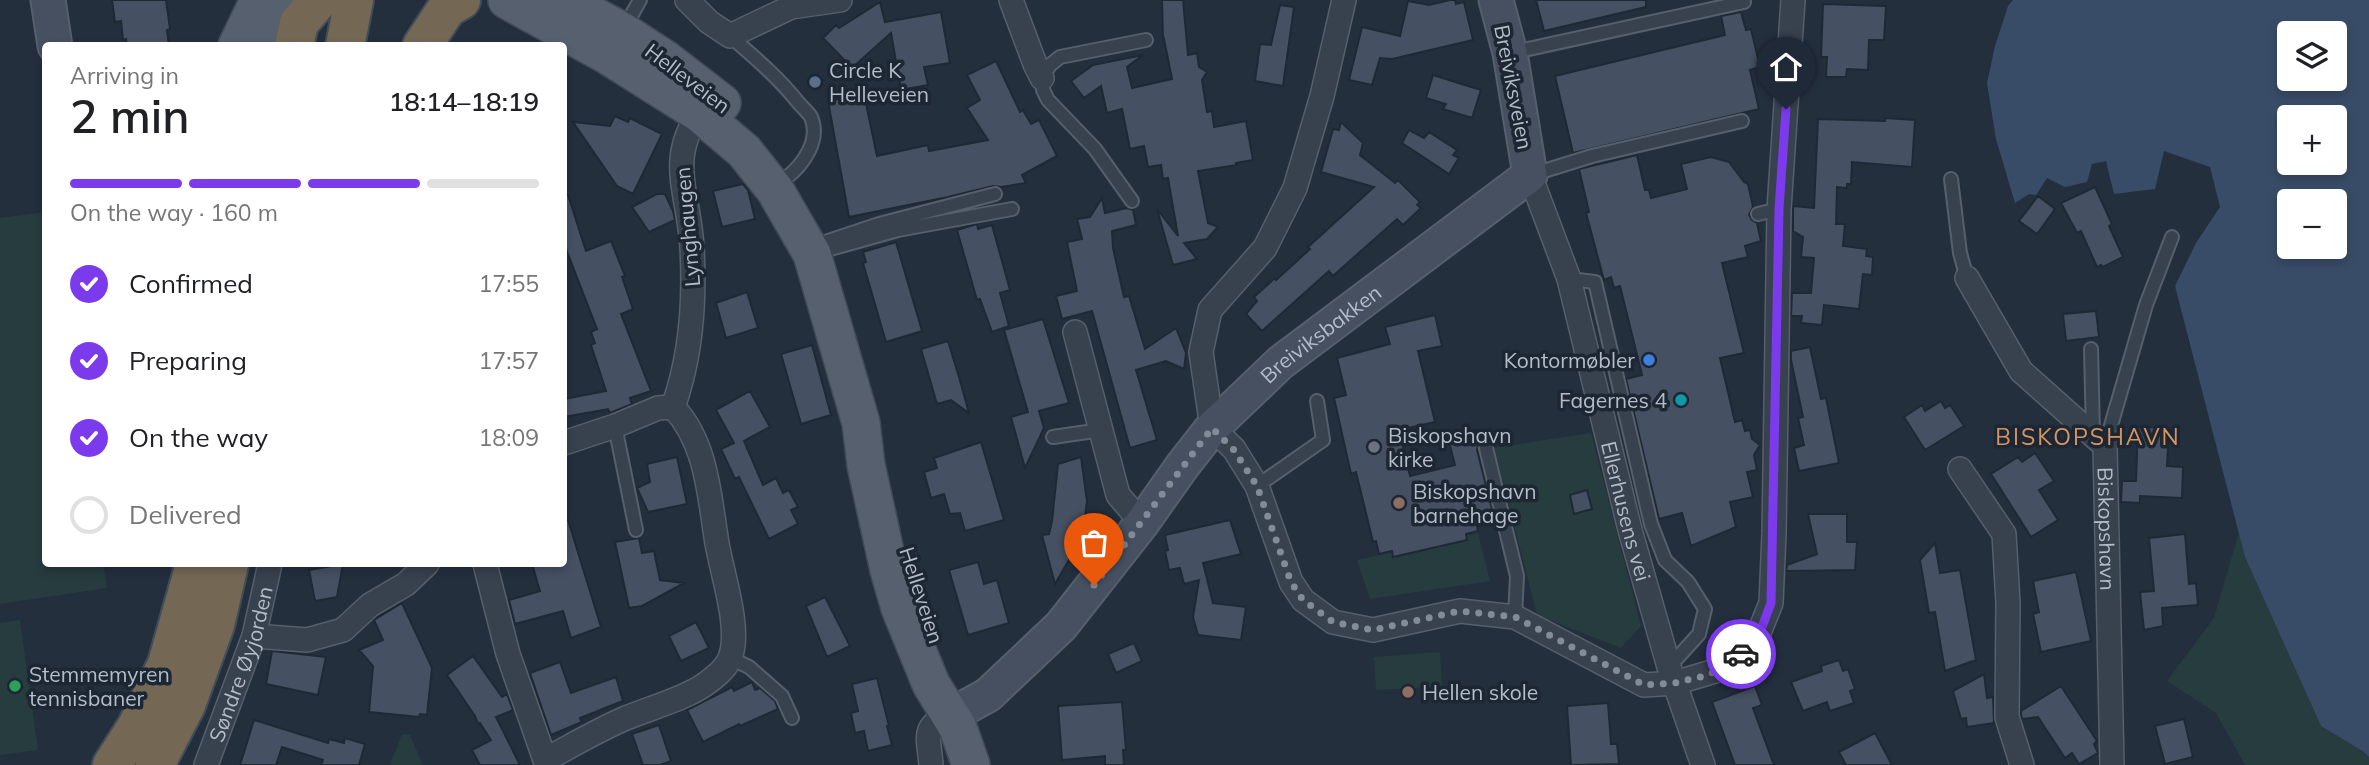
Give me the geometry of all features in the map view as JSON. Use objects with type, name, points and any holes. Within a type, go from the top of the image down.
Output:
[{"type":"highway","points":[[295,42],[299,23],[320,0]]},
{"type":"highway","points":[[313,42],[320,0]]},
{"type":"highway","points":[[346,42],[354,0]]},
{"type":"highway","points":[[409,42],[423,0]]},
{"type":"highway","points":[[425,42],[447,8],[461,0]]},
{"type":"highway","points":[[155,765],[186,705],[215,625],[228,567]]},
{"type":"highway","points":[[112,765],[137,726],[167,664],[187,575]]},
{"type":"main road","points":[[239,42],[259,0]]},
{"type":"main road","points":[[264,42],[298,0]]},
{"type":"main road","name":"Helleveien","points":[[507,0],[623,29]]},
{"type":"main road","name":"Helleveien","points":[[580,1],[665,59],[775,190],[809,247]]},
{"type":"main road","name":"Helleveien","points":[[705,104],[742,119],[780,163],[800,214],[861,423],[879,460],[958,711],[958,728],[971,765]]},
{"type":"main road","name":"Helleveien","points":[[958,711],[981,737],[988,765]]},
{"type":"street","points":[[48,0],[54,42]]},
{"type":"street","points":[[687,0],[709,22],[730,36],[791,7],[841,0]]},
{"type":"street","points":[[1012,0],[1042,78]]},
{"type":"street","points":[[1344,0],[1322,96],[1295,188],[1265,248],[1210,310],[1201,352],[1212,428],[1234,450],[1257,486],[1291,582],[1303,600],[1333,622],[1373,630],[1460,611],[1515,617],[1644,685],[1672,675],[1728,667],[1759,635],[1771,603],[1775,520],[1769,211],[1793,0]]},
{"type":"street","name":"Breiviksveien","points":[[1496,0],[1510,54],[1530,175]]},
{"type":"street","name":"Lynghaugen","points":[[673,407],[685,368],[693,299],[692,246],[681,153],[690,127],[705,104]]},
{"type":"street","name":"Breiviksbakken","points":[[958,711],[1001,684],[1062,626],[1212,428],[1280,363],[1530,175]]},
{"type":"street","name":"Ellerhusens vei","points":[[1530,175],[1569,279],[1630,530],[1672,675],[1703,765]]},
{"type":"street","points":[[1967,278],[2021,371],[2099,440]]},
{"type":"street","points":[[1075,332],[1118,495],[1142,523]]},
{"type":"street","points":[[486,567],[508,653],[545,762],[622,720],[702,687],[721,671],[730,658],[733,635],[728,591],[716,540],[709,480],[691,430],[673,407],[658,408],[567,442]]},
{"type":"street","name":"Biskopshavn","points":[[2099,440],[2112,765]]},
{"type":"street","points":[[1960,469],[2004,534],[2008,603],[2007,717],[2022,765]]},
{"type":"street","name":"Søndre Øyjorden","points":[[206,765],[254,636],[269,567]]},
{"type":"street","points":[[254,636],[307,640],[343,630],[370,605],[406,584],[425,567]]},
{"type":"street","points":[[931,765],[929,728],[934,721],[958,711]]},
{"type":"lane","points":[[1510,54],[1744,2]]},
{"type":"lane","points":[[730,36],[778,78],[811,118],[814,138],[796,171],[786,178]]},
{"type":"lane","points":[[1132,201],[1095,149],[1048,100],[1043,90],[1042,78],[1050,65],[1060,57],[1146,40]]},
{"type":"lane","points":[[1530,175],[1592,156],[1742,121]]},
{"type":"lane","points":[[1951,179],[1960,253],[1967,278]]},
{"type":"lane","points":[[809,247],[879,224],[995,194]]},
{"type":"lane","points":[[809,247],[1012,209]]},
{"type":"lane","points":[[2099,440],[2172,237]]},
{"type":"lane","points":[[1569,279],[1595,282],[1651,524],[1665,560],[1688,583],[1705,608],[1699,634],[1672,675]]},
{"type":"lane","points":[[2091,349],[2099,440]]},
{"type":"lane","points":[[1257,486],[1323,440],[1317,401]]},
{"type":"lane","points":[[615,426],[636,530]]},
{"type":"lane","points":[[1053,437],[1101,430]]},
{"type":"lane","points":[[1486,448],[1517,576],[1515,617]]},
{"type":"lane","points":[[730,658],[749,667],[782,696],[792,718]]},
{"type":"green space","points":[[42,212],[42,567],[104,567],[107,588],[0,604],[0,218]]},
{"type":"green space","points":[[1591,433],[1641,626],[1621,648],[1537,615],[1494,448]]},
{"type":"green space","points":[[2239,532],[2245,557],[2321,726],[2364,752],[2369,757],[2369,765],[2245,765],[2216,713],[2167,681],[2214,618]]},
{"type":"green space","name":"Biskopshavn kirke","points":[[1478,533],[1490,581],[1370,599],[1357,560]]},
{"type":"green space","name":"Stemmemyren tennisbaner","points":[[20,620],[38,750],[0,755],[0,623]]},
{"type":"green space","points":[[1440,652],[1442,686],[1376,690],[1374,657]]},
{"type":"green space","points":[[402,734],[410,735],[423,765],[390,765]]},
{"type":"water","points":[[2013,0],[2369,0],[2369,757],[2321,726],[2245,557],[2175,286],[2196,243],[2220,207],[2210,167],[2164,151],[2155,189],[2114,194],[2106,161],[2092,164],[2087,182],[2065,187],[2047,178],[2036,195],[2029,194],[2015,203],[1996,139],[1987,83],[2008,6]]},
{"type":"building","points":[[112,0],[166,0],[170,29],[167,30],[168,42],[126,42],[126,39],[123,40],[121,21],[115,22]]},
{"type":"building","points":[[1162,0],[1183,0],[1188,55],[1197,53],[1199,67],[1207,72],[1202,80],[1207,112],[1212,111],[1214,127],[1246,121],[1253,160],[1198,171],[1208,223],[1218,227],[1207,239],[1184,243],[1197,259],[1173,265],[1157,209],[1178,236],[1168,178],[1163,179],[1161,165],[1148,167],[1144,146],[1130,149],[1122,109],[1107,113],[1101,86],[1084,98],[1071,81],[1093,65],[1143,55],[1127,67],[1132,88],[1172,79],[1163,40]]},
{"type":"building","points":[[1455,0],[1456,4],[1464,2],[1473,40],[1392,59],[1380,58],[1372,85],[1349,80],[1362,27],[1400,36],[1408,1],[1429,5]]},
{"type":"building","points":[[1536,0],[1646,0],[1646,7],[1544,31]]},
{"type":"building","points":[[880,2],[885,22],[941,12],[950,63],[924,67],[928,85],[901,90],[891,33],[852,68],[823,38],[836,25],[839,28]]},
{"type":"building","points":[[1823,4],[1886,6],[1884,40],[1869,40],[1868,70],[1847,69],[1846,77],[1826,77],[1827,57],[1821,57]]},
{"type":"building","points":[[1280,5],[1294,7],[1283,86],[1255,81],[1260,44],[1271,45]]},
{"type":"building","points":[[1741,12],[1746,30],[1751,29],[1760,67],[1750,70],[1759,109],[1573,153],[1555,76],[1725,35],[1721,16]]},
{"type":"building","points":[[996,61],[1020,112],[1023,110],[1031,124],[1039,120],[1057,156],[1022,175],[1026,183],[993,186],[849,217],[828,101],[864,94],[877,156],[928,145],[929,151],[988,140],[967,108],[980,100],[967,75]]},
{"type":"building","points":[[1433,75],[1481,90],[1472,118],[1443,109],[1446,104],[1426,98]]},
{"type":"building","points":[[615,116],[628,122],[630,118],[662,134],[633,194],[617,186],[573,122],[610,126]]},
{"type":"building","points":[[1885,118],[1915,120],[1912,167],[1852,162],[1851,184],[1847,184],[1847,188],[1837,187],[1836,224],[1845,224],[1843,246],[1867,249],[1866,256],[1873,257],[1872,275],[1863,274],[1859,309],[1824,305],[1822,325],[1801,323],[1802,316],[1791,316],[1792,293],[1811,293],[1814,258],[1801,257],[1803,237],[1793,231],[1793,206],[1814,208],[1818,119],[1885,121]]},
{"type":"building","points":[[1341,122],[1363,143],[1360,155],[1395,183],[1398,180],[1420,202],[1417,205],[1421,208],[1403,225],[1397,219],[1333,276],[1329,271],[1262,331],[1246,314],[1257,301],[1254,297],[1310,249],[1308,247],[1374,187],[1321,172],[1333,129],[1339,130]]},
{"type":"building","points":[[1409,130],[1424,138],[1429,132],[1457,150],[1453,155],[1459,158],[1449,174],[1402,143]]},
{"type":"building","points":[[1637,155],[1645,190],[1649,190],[1651,198],[1687,189],[1681,164],[1711,157],[1729,162],[1748,184],[1753,207],[1749,215],[1757,223],[1761,241],[1745,246],[1748,257],[1722,263],[1744,353],[1720,358],[1735,422],[1742,420],[1745,431],[1750,430],[1752,439],[1760,445],[1754,455],[1757,470],[1747,472],[1753,497],[1730,502],[1736,527],[1691,546],[1682,513],[1659,519],[1626,379],[1642,375],[1620,286],[1614,288],[1611,277],[1604,280],[1586,213],[1589,212],[1579,169]]},
{"type":"building","points":[[743,184],[748,190],[755,219],[722,227],[713,191]]},
{"type":"building","points":[[2095,187],[2123,257],[2103,267],[2097,267],[2081,231],[2077,233],[2061,203]]},
{"type":"building","points":[[657,194],[665,194],[675,220],[649,232],[632,207]]},
{"type":"building","points":[[567,195],[586,251],[611,241],[625,276],[622,277],[633,309],[621,314],[651,391],[630,398],[632,404],[610,413],[608,409],[567,416],[567,398],[606,391],[591,345],[595,343],[591,332],[597,329],[567,252]]},
{"type":"building","points":[[2038,196],[2055,209],[2037,234],[2019,221]]},
{"type":"building","points":[[1102,198],[1105,213],[1127,208],[1133,210],[1136,225],[1112,231],[1113,248],[1124,297],[1129,296],[1145,349],[1176,328],[1186,353],[1184,369],[1166,361],[1136,370],[1157,440],[1130,448],[1092,311],[1062,319],[1056,296],[1077,291],[1067,242],[1082,239],[1077,219],[1090,217]]},
{"type":"building","points":[[977,224],[978,229],[992,225],[1010,290],[1000,293],[1009,326],[992,332],[980,299],[977,300],[957,230]]},
{"type":"building","points":[[896,242],[922,331],[886,342],[863,263],[866,262],[863,252]]},
{"type":"building","points":[[747,292],[758,328],[726,338],[716,303]]},
{"type":"building","points":[[2096,311],[2099,337],[2066,341],[2063,314]]},
{"type":"building","name":"Biskopshavn kirke","points":[[1435,315],[1442,346],[1418,351],[1435,422],[1399,430],[1410,476],[1455,465],[1448,438],[1476,430],[1479,442],[1477,450],[1494,517],[1476,521],[1478,531],[1466,534],[1467,540],[1393,557],[1392,551],[1379,554],[1376,541],[1373,542],[1356,472],[1351,474],[1334,398],[1346,395],[1337,358],[1390,344],[1385,327]]},
{"type":"building","points":[[1043,319],[1069,403],[1039,411],[1044,428],[1025,468],[1011,417],[1028,412],[1004,330]]},
{"type":"building","points":[[948,341],[969,413],[951,400],[937,404],[921,349]]},
{"type":"building","points":[[812,345],[831,415],[801,424],[781,354]]},
{"type":"building","points":[[1810,347],[1821,399],[1826,398],[1839,463],[1799,471],[1794,448],[1804,445],[1798,418],[1803,417],[1791,351]]},
{"type":"building","points":[[750,391],[770,427],[744,441],[763,485],[776,478],[783,493],[789,490],[798,507],[791,510],[798,524],[769,539],[739,477],[735,479],[721,449],[734,443],[716,410]]},
{"type":"building","points":[[1941,401],[1945,408],[1950,405],[1964,426],[1925,450],[1904,417],[1922,405],[1925,411]]},
{"type":"building","points":[[2138,427],[2169,428],[2167,466],[2183,467],[2182,498],[2140,496],[2140,503],[2121,502],[2122,481],[2136,481]]},
{"type":"building","points":[[981,442],[1004,520],[965,531],[960,513],[950,514],[944,494],[931,498],[924,472],[937,468],[934,458]]},
{"type":"building","points":[[2035,453],[2054,481],[2039,490],[2058,520],[2031,537],[1991,474],[2018,457],[2022,462]]},
{"type":"building","points":[[677,457],[687,504],[648,512],[637,488],[650,482],[647,464]]},
{"type":"building","points":[[1081,457],[1087,501],[1084,525],[1077,546],[1055,584],[1042,535],[1049,534],[1052,521],[1058,464]]},
{"type":"building","points":[[1587,490],[1592,509],[1574,514],[1570,495]]},
{"type":"building","points":[[1808,514],[1847,514],[1847,542],[1857,542],[1855,570],[1786,571],[1787,565],[1817,554]]},
{"type":"building","points":[[567,520],[601,627],[571,638],[563,611],[515,624],[509,600],[540,591],[533,567],[567,567]]},
{"type":"building","points":[[1230,520],[1241,554],[1203,563],[1213,603],[1246,607],[1241,640],[1198,635],[1193,617],[1199,580],[1184,584],[1180,568],[1169,570],[1165,551],[1168,550],[1165,535]]},
{"type":"building","points":[[2185,534],[2189,584],[2196,583],[2198,605],[2162,608],[2163,626],[2144,630],[2140,592],[2154,591],[2149,538]]},
{"type":"building","points":[[639,538],[642,553],[654,551],[660,580],[684,583],[642,606],[629,608],[615,542]]},
{"type":"building","points":[[1935,543],[1940,573],[1960,570],[1976,660],[1945,671],[1935,612],[1929,613],[1920,560]]},
{"type":"building","points":[[978,562],[984,584],[997,580],[1009,623],[968,635],[949,570]]},
{"type":"building","points":[[342,567],[337,597],[315,601],[309,570]]},
{"type":"building","points":[[2076,572],[2091,641],[2041,652],[2033,614],[2039,612],[2033,581]]},
{"type":"building","points":[[825,597],[850,646],[827,657],[806,606]]},
{"type":"building","points":[[402,603],[432,668],[427,715],[420,714],[419,717],[369,712],[373,666],[359,650],[383,640],[374,620]]},
{"type":"building","points":[[696,622],[709,648],[681,661],[669,636]]},
{"type":"building","points":[[1134,643],[1142,661],[1116,673],[1108,654]]},
{"type":"building","points":[[272,651],[326,657],[318,695],[266,684]]},
{"type":"building","points":[[473,656],[502,697],[507,694],[513,710],[496,717],[520,765],[480,765],[472,750],[491,740],[447,675]]},
{"type":"building","points":[[1839,660],[1843,671],[1848,669],[1855,689],[1850,691],[1854,703],[1830,711],[1827,702],[1803,711],[1791,682],[1822,671],[1821,666]]},
{"type":"building","points":[[560,662],[571,693],[616,677],[623,701],[580,718],[582,722],[551,735],[530,673]]},
{"type":"building","points":[[1984,674],[1987,698],[1993,697],[1994,723],[1967,727],[1966,718],[1961,719],[1953,691]]},
{"type":"building","points":[[877,678],[892,745],[868,751],[864,731],[855,733],[851,713],[858,711],[852,684]]},
{"type":"building","points":[[752,682],[755,690],[760,688],[775,701],[778,709],[703,742],[687,710],[732,687],[734,691]]},
{"type":"building","points":[[1755,686],[1762,705],[1753,708],[1774,765],[1735,765],[1712,702]]},
{"type":"building","points":[[2061,686],[2097,741],[2094,744],[2098,753],[2079,764],[2072,753],[2065,758],[2038,717],[2022,719],[2021,715],[2021,711]]},
{"type":"building","points":[[1122,702],[1126,750],[1123,750],[1124,765],[1105,765],[1105,756],[1062,760],[1058,706]]},
{"type":"building","points":[[1608,703],[1611,744],[1617,744],[1619,764],[1571,765],[1567,706]]},
{"type":"building","points":[[2184,719],[2193,757],[2165,764],[2155,726]]},
{"type":"building","points":[[254,720],[328,743],[329,739],[344,743],[345,738],[365,744],[359,765],[321,765],[323,760],[282,747],[276,765],[240,765]]},
{"type":"building","points":[[659,725],[671,761],[660,765],[643,765],[632,734]]},
{"type":"building","points":[[1875,733],[1892,765],[1846,765],[1839,752]]},
{"type":"way so far","points":[[1094,585],[1212,428],[1234,450],[1257,486],[1291,582],[1303,600],[1333,622],[1373,630],[1460,611],[1515,617],[1644,685],[1675,683],[1700,677],[1728,667],[1741,654]]},
{"type":"place","name":"Circle K Helleveien","points":[[815,82]]},
{"type":"place","name":"Kontormøbler","points":[[1649,360]]},
{"type":"place","name":"Fagernes 4","points":[[1681,400]]},
{"type":"place","name":"Biskopshavn kirke","points":[[1374,447]]},
{"type":"place","name":"Biskopshavn barnehage","points":[[1399,503]]},
{"type":"place","name":"Stemmemyren tennisbaner","points":[[15,686]]},
{"type":"place","name":"Hellen skole","points":[[1408,692]]},
{"type":"district","name":"BISKOPSHAVN","points":[[2088,436]]},
{"type":"route","points":[[1741,654],[1759,635],[1771,603],[1779,209],[1786,109]]}]
